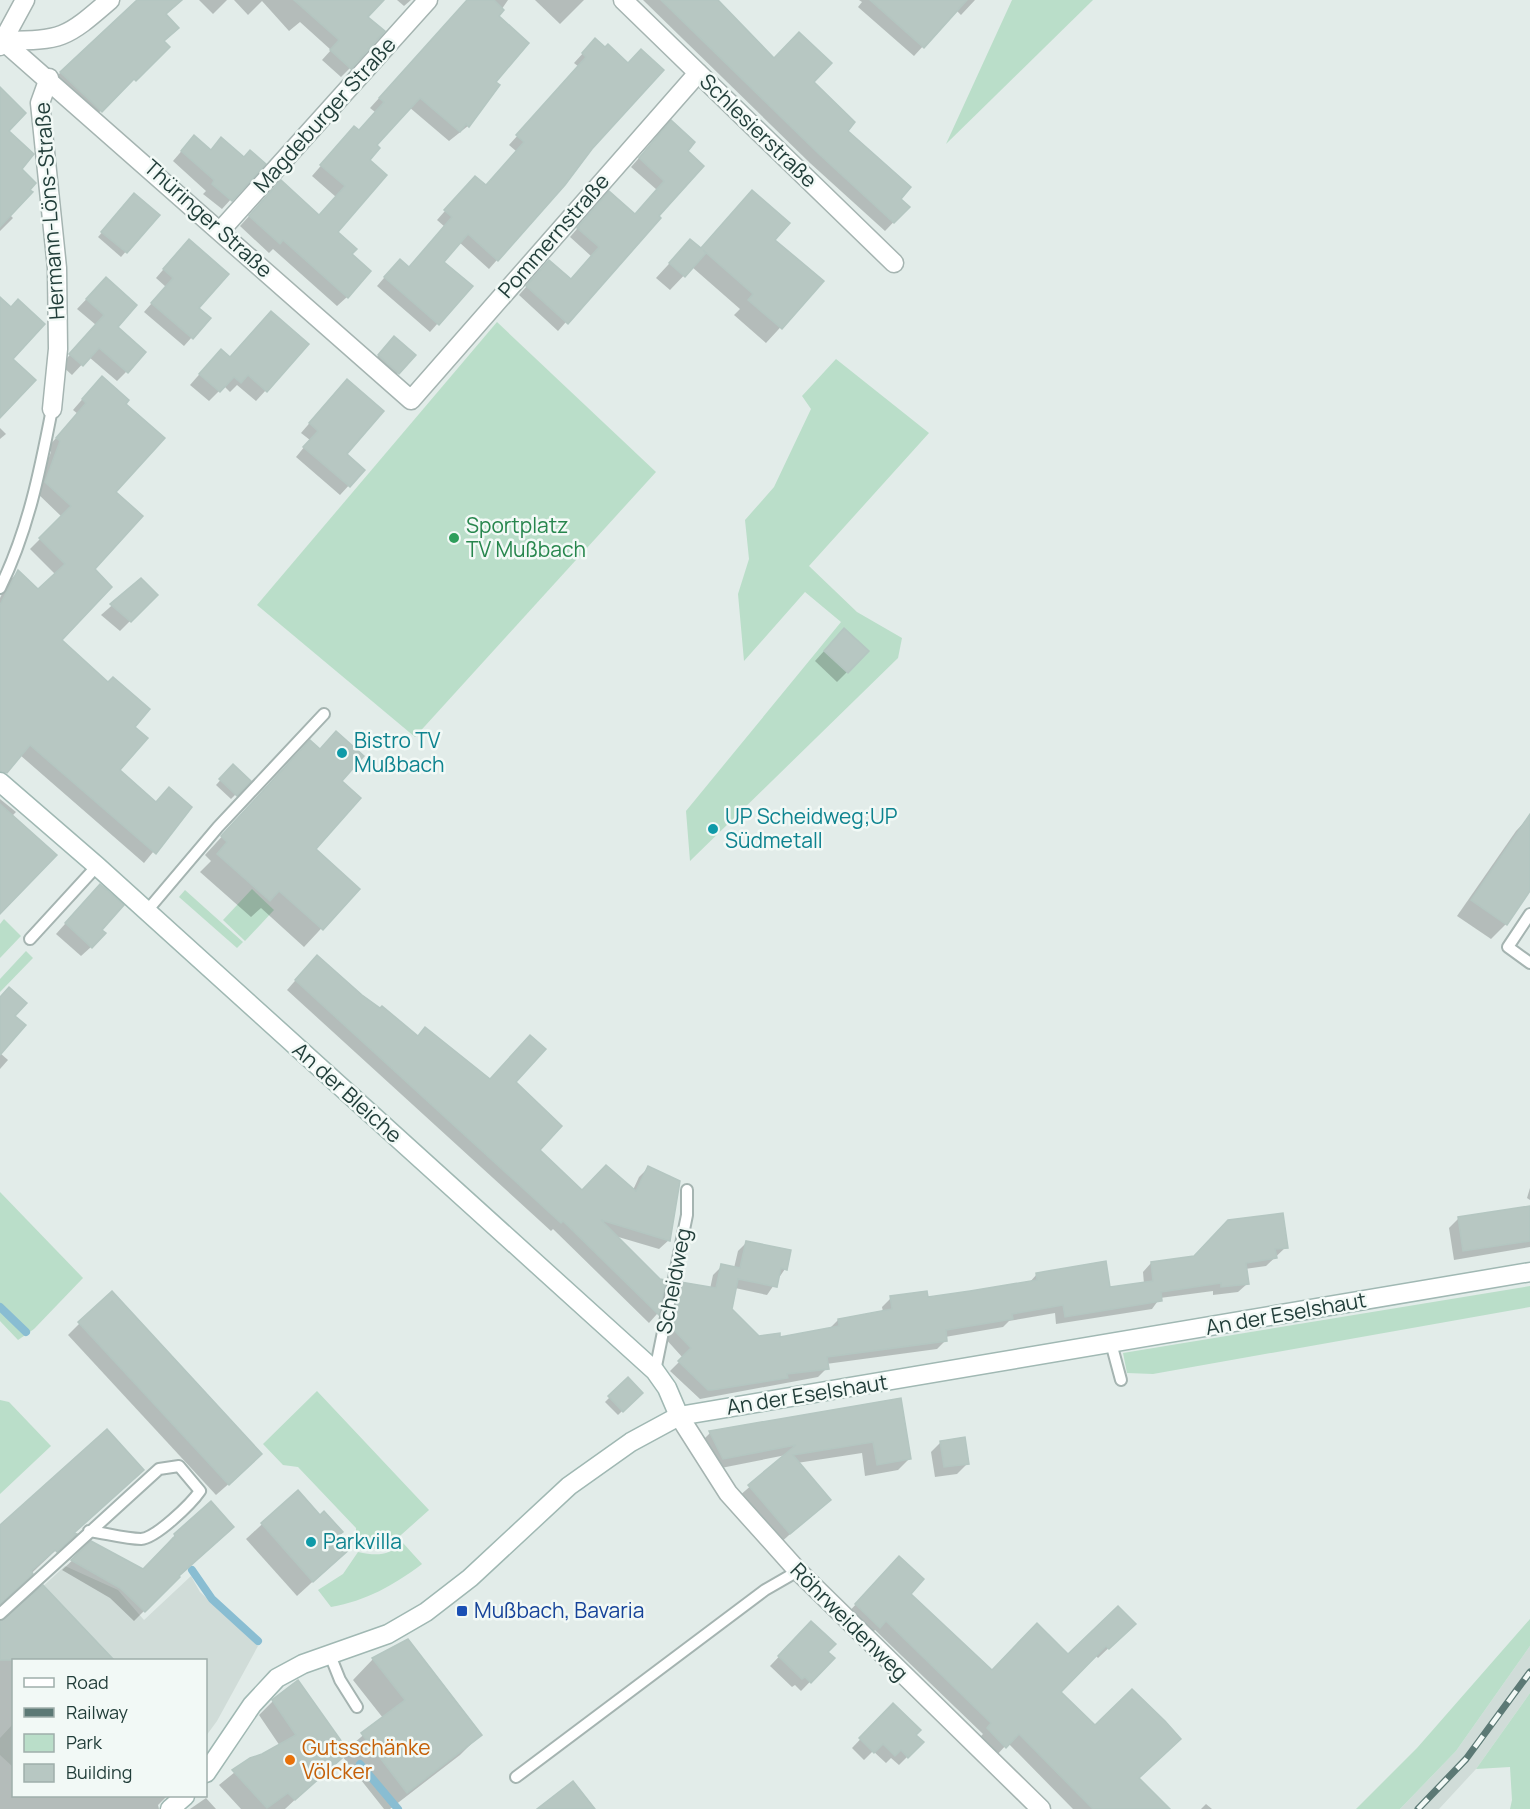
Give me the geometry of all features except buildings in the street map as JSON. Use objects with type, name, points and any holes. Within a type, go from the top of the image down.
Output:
[{"type":"street","points":[[2,44],[25,0]]},
{"type":"street","points":[[2,44],[60,38],[78,28],[110,0]]},
{"type":"street","name":"Magdeburger Straße","points":[[221,230],[428,0]]},
{"type":"street","name":"Schlesierstraße","points":[[622,0],[894,263]]},
{"type":"street","name":"Thüringer Straße","points":[[2,44],[49,78],[411,400]]},
{"type":"street","name":"Pommernstraße","points":[[411,400],[698,73]]},
{"type":"street","name":"Hermann-Löns-Straße","points":[[49,78],[40,103],[58,278],[58,350],[52,409]]},
{"type":"street","name":"An der Bleiche","points":[[0,782],[97,866],[655,1371],[667,1388],[679,1416]]},
{"type":"street","name":"An der Eselshaut","points":[[207,1772],[252,1705],[277,1678],[303,1664],[388,1634],[426,1612],[470,1578],[569,1486],[631,1442],[679,1416],[1530,1272]]},
{"type":"street","name":"Röhrweidenweg","points":[[679,1416],[729,1493],[798,1571],[1041,1809]]},
{"type":"street","points":[[170,1809],[183,1797]]},
{"type":"lane","name":"Hermann-Löns-Straße","points":[[0,588],[21,541],[31,507],[52,409]]},
{"type":"lane","points":[[146,912],[218,827],[324,714]]},
{"type":"lane","points":[[30,939],[97,866]]},
{"type":"lane","points":[[1530,914],[1508,947],[1530,963]]},
{"type":"lane","name":"Scheidweg","points":[[655,1371],[687,1215],[687,1190]]},
{"type":"lane","points":[[1111,1343],[1121,1380]]},
{"type":"lane","points":[[0,1614],[67,1550],[159,1469],[179,1466],[200,1491],[192,1502],[143,1539],[89,1531]]},
{"type":"lane","points":[[516,1777],[765,1590],[798,1571]]},
{"type":"lane","points":[[330,1655],[340,1680],[357,1707]]},
{"type":"shaded area","points":[[65,1566],[118,1590],[144,1620],[191,1576],[200,1592],[258,1646],[217,1721],[207,1735],[207,1659],[31,1659],[0,1626]]},
{"type":"shaded area","points":[[1530,1646],[1530,1693],[1476,1769],[1439,1809],[1400,1809],[1456,1751]]},
{"type":"shaded area","points":[[12,1725],[12,1766],[0,1755],[0,1738]]},
{"type":"green space","points":[[1012,0],[1093,0],[946,144]]},
{"type":"green space","name":"Sportplatz TV Mußbach","points":[[497,322],[656,472],[415,737],[257,605]]},
{"type":"green space","points":[[836,359],[929,433],[809,566],[857,612],[902,638],[898,658],[690,861],[686,811],[841,622],[805,592],[744,661],[738,594],[749,559],[745,520],[774,487],[811,409],[802,396]]},
{"type":"green space","points":[[252,889],[274,910],[245,941],[223,920]]},
{"type":"green space","points":[[185,890],[243,942],[237,948],[179,897]]},
{"type":"green space","points":[[4,919],[21,936],[0,958],[0,924]]},
{"type":"green space","points":[[26,951],[33,958],[0,992],[0,979]]},
{"type":"green space","points":[[0,1192],[83,1278],[34,1329],[18,1340],[0,1321]]},
{"type":"green space","points":[[1530,1286],[1530,1307],[1153,1374],[1127,1373],[1123,1353]]},
{"type":"green space","points":[[317,1391],[429,1510],[392,1543],[379,1550],[365,1547],[356,1536],[356,1528],[298,1467],[283,1465],[263,1444]]},
{"type":"green space","points":[[0,1400],[9,1402],[51,1446],[0,1494]]},
{"type":"green space","points":[[403,1543],[422,1564],[401,1579],[356,1601],[331,1607],[318,1590],[343,1574],[358,1552],[382,1554]]},
{"type":"green space","points":[[1530,1619],[1530,1646],[1456,1751],[1400,1809],[1356,1809],[1417,1748]]},
{"type":"green space","points":[[1530,1693],[1530,1809],[1510,1809],[1512,1800],[1510,1767],[1476,1769]]},
{"type":"waterway","points":[[0,1307],[26,1332]]},
{"type":"waterway","points":[[192,1570],[212,1599],[258,1641]]},
{"type":"waterway","points":[[360,1764],[398,1809]]},
{"type":"railway","points":[[1418,1809],[1466,1759],[1530,1672]]},
{"type":"place","name":"Sportplatz TV Mußbach","points":[[454,538]]},
{"type":"place","name":"Bistro TV Mußbach","points":[[342,753]]},
{"type":"place","name":"UP Scheidweg;UP Südmetall","points":[[713,829]]},
{"type":"place","name":"Parkvilla","points":[[311,1542]]},
{"type":"place","name":"Mußbach, Bavaria","points":[[462,1611]]},
{"type":"place","name":"Gutsschänke Völcker","points":[[290,1760]]}]
